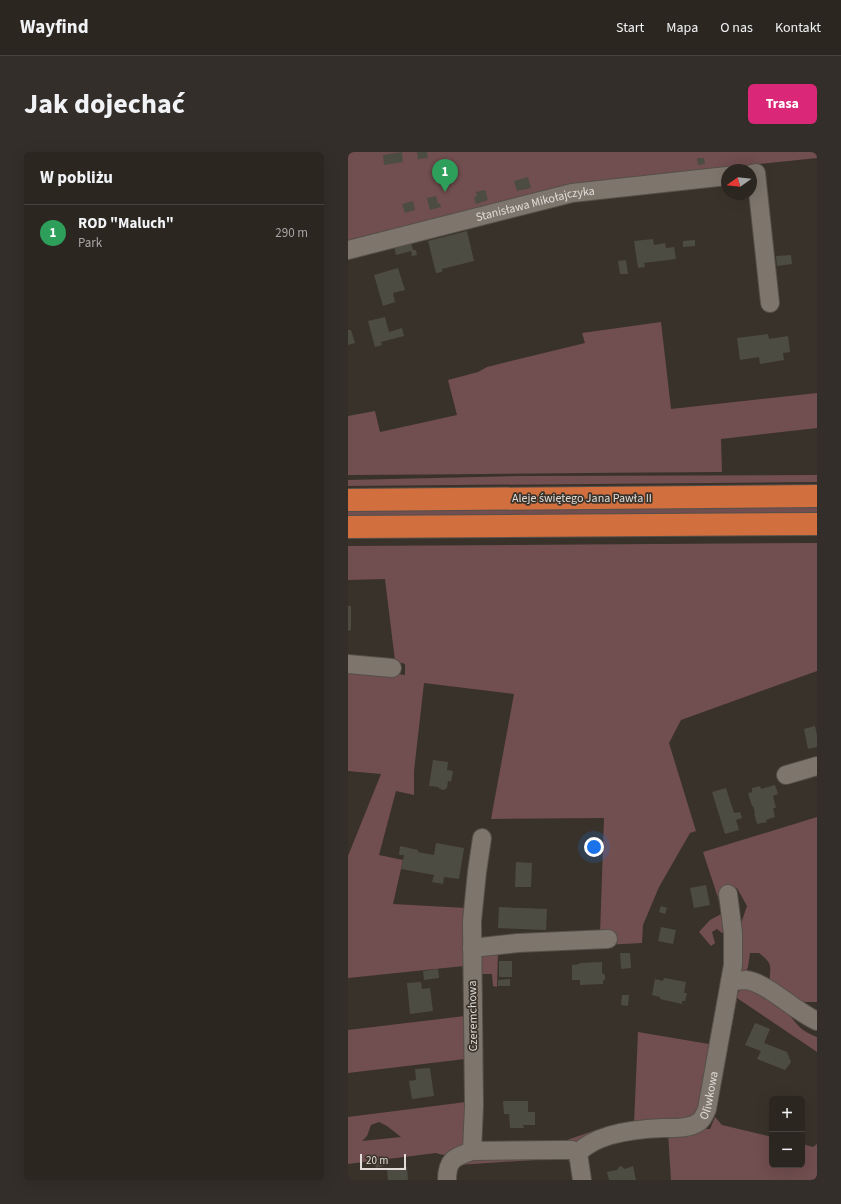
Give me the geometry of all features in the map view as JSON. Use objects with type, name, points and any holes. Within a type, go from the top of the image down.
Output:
[{"type":"highway","name":"Aleje świętego Jana Pawła II","points":[[348,500],[817,496]]},
{"type":"highway","points":[[348,527],[817,524]]},
{"type":"street","name":"Stanisława Mikołajczyka","points":[[348,250],[572,193],[721,177]]},
{"type":"street","points":[[756,200],[770,303]]},
{"type":"street","points":[[348,664],[392,668]]},
{"type":"street","points":[[786,775],[817,766]]},
{"type":"street","name":"Czeremchowa","points":[[472,1151],[474,1106],[472,921],[482,838]]},
{"type":"street","name":"Oliwkowa","points":[[578,1153],[584,1146],[610,1136],[628,1132],[689,1126],[700,1122],[708,1109],[733,965],[733,933],[728,894]]},
{"type":"street","points":[[472,948],[518,943],[608,939]]},
{"type":"street","points":[[730,982],[747,980],[756,983],[803,1014],[817,1021]]},
{"type":"street","points":[[447,1180],[449,1164],[461,1154],[472,1151],[560,1150],[572,1150],[578,1153],[582,1180]]},
{"type":"shaded area","points":[[348,152],[817,152],[817,158],[757,164],[721,164],[721,168],[612,181],[591,181],[352,239],[348,244]]},
{"type":"shaded area","points":[[661,322],[671,409],[817,393],[817,428],[721,439],[722,472],[348,475],[348,416],[375,411],[380,432],[457,415],[448,380],[478,372],[487,367],[585,343],[582,333]]},
{"type":"shaded area","points":[[817,475],[817,482],[348,486],[348,480],[521,476]]},
{"type":"shaded area","points":[[817,507],[817,514],[348,518],[348,510]]},
{"type":"shaded area","points":[[817,543],[817,671],[681,720],[669,743],[696,831],[690,833],[659,887],[643,925],[642,943],[603,945],[600,934],[604,818],[491,819],[514,694],[424,683],[414,771],[414,795],[396,791],[379,855],[403,860],[393,904],[466,908],[463,925],[466,926],[464,966],[348,978],[348,856],[381,774],[348,771],[348,668],[359,668],[405,675],[405,664],[395,661],[385,579],[348,580],[348,546]]},
{"type":"shaded area","points":[[817,817],[817,1002],[802,1002],[770,983],[769,963],[759,953],[750,953],[748,967],[746,971],[742,972],[740,968],[740,926],[747,906],[737,888],[722,891],[725,932],[722,933],[717,929],[712,932],[715,943],[711,946],[699,932],[710,920],[723,913],[703,852]]},
{"type":"shaded area","points":[[498,952],[497,987],[493,986],[492,974],[476,974],[481,956]]},
{"type":"shaded area","points":[[745,987],[755,990],[770,999],[788,1013],[801,1028],[817,1037],[817,1052],[737,998],[732,1026],[730,1023],[735,998],[740,990]]},
{"type":"shaded area","points":[[717,1000],[720,1003],[710,1053],[708,1053],[706,1061],[710,1064],[701,1110],[692,1119],[575,1144],[490,1146],[567,1140],[596,1130],[634,1124],[638,1032],[709,1044]]},
{"type":"shaded area","points":[[465,1016],[465,1059],[348,1073],[348,1030]]},
{"type":"shaded area","points":[[466,1102],[466,1139],[460,1150],[449,1155],[436,1153],[348,1164],[348,1117]],"holes":[[[379,1122],[387,1126],[401,1137],[362,1141],[367,1136],[371,1125]]]},
{"type":"shaded area","points":[[715,1117],[722,1125],[769,1136],[769,1168],[805,1168],[805,1145],[813,1147],[817,1144],[817,1180],[671,1180],[668,1133],[710,1129]]},
{"type":"shaded area","points":[[563,1156],[571,1160],[573,1164],[565,1158],[458,1165],[469,1159]]},
{"type":"building","points":[[402,152],[403,162],[384,165],[383,155]]},
{"type":"building","points":[[417,152],[427,152],[428,158],[418,159]]},
{"type":"building","points":[[697,158],[704,158],[705,164],[698,165]]},
{"type":"building","points":[[528,177],[531,188],[517,191],[514,181]]},
{"type":"building","points":[[485,190],[488,200],[476,204],[474,197],[477,196],[476,192]]},
{"type":"building","points":[[436,196],[438,204],[440,203],[441,207],[430,210],[427,198]]},
{"type":"building","points":[[413,201],[415,210],[405,213],[402,204]]},
{"type":"building","points":[[467,231],[474,261],[442,269],[442,272],[436,273],[428,241]]},
{"type":"building","points":[[653,239],[654,245],[665,243],[666,248],[674,247],[676,259],[644,263],[645,267],[638,268],[634,241]]},
{"type":"building","points":[[695,240],[695,246],[683,247],[683,241]]},
{"type":"building","points":[[411,242],[413,250],[416,250],[417,255],[412,256],[411,251],[396,255],[394,246]]},
{"type":"building","points":[[791,255],[792,264],[777,266],[776,256]]},
{"type":"building","points":[[626,260],[628,274],[620,274],[618,261]]},
{"type":"building","points":[[398,268],[405,290],[393,293],[395,302],[383,306],[374,275]]},
{"type":"building","points":[[385,317],[389,332],[402,328],[404,336],[381,342],[382,345],[375,347],[368,321]]},
{"type":"building","points":[[348,330],[351,330],[355,343],[348,345]]},
{"type":"building","points":[[768,334],[769,339],[788,336],[790,352],[783,353],[784,360],[760,364],[759,357],[740,360],[737,338]]},
{"type":"building","points":[[348,606],[351,606],[351,630],[348,631]]},
{"type":"building","points":[[815,726],[817,747],[808,749],[804,729]]},
{"type":"building","points":[[433,760],[448,762],[447,770],[453,771],[451,782],[448,781],[447,788],[444,790],[438,787],[429,786]]},
{"type":"building","points":[[775,785],[778,794],[773,796],[776,808],[773,808],[775,817],[766,820],[767,822],[757,824],[748,793],[752,792],[752,788],[760,786],[761,789]]},
{"type":"building","points":[[726,788],[734,813],[740,812],[742,818],[736,820],[739,830],[725,834],[712,792]]},
{"type":"building","points":[[436,843],[464,848],[459,879],[444,877],[443,884],[432,882],[434,875],[401,869],[404,855],[399,855],[400,846],[434,855]]},
{"type":"building","points":[[516,862],[532,863],[531,887],[515,887]]},
{"type":"building","points":[[706,885],[710,905],[694,908],[690,888]]},
{"type":"building","points":[[661,906],[667,908],[665,914],[659,912]]},
{"type":"building","points":[[499,907],[547,909],[546,930],[498,928]]},
{"type":"building","points":[[661,927],[676,930],[673,944],[658,941]]},
{"type":"building","points":[[620,953],[630,953],[631,968],[621,969]]},
{"type":"building","points":[[499,961],[512,961],[512,977],[499,977]]},
{"type":"building","points":[[602,962],[602,973],[605,975],[603,984],[580,985],[580,980],[572,980],[572,965],[580,964],[579,963]]},
{"type":"building","points":[[438,969],[439,978],[424,980],[423,971]]},
{"type":"building","points":[[664,978],[686,982],[684,993],[687,993],[685,1001],[682,1001],[682,1004],[660,999],[660,997],[652,995],[655,979],[663,981]]},
{"type":"building","points":[[510,979],[510,986],[498,986],[498,980]]},
{"type":"building","points":[[421,982],[422,989],[430,988],[433,1011],[410,1014],[407,983]]},
{"type":"building","points":[[622,995],[629,995],[628,1006],[621,1005]]},
{"type":"building","points":[[755,1023],[770,1029],[764,1043],[787,1052],[791,1062],[785,1070],[757,1059],[761,1051],[745,1045]]},
{"type":"building","points":[[430,1068],[434,1096],[412,1099],[409,1081],[416,1080],[415,1069]]},
{"type":"building","points":[[503,1101],[528,1101],[528,1112],[535,1112],[535,1125],[523,1125],[524,1128],[510,1128],[509,1114],[504,1114]]},
{"type":"building","points":[[384,1160],[384,1166],[376,1168],[375,1162]]},
{"type":"building","points":[[621,1166],[625,1169],[633,1166],[636,1180],[609,1180],[607,1172],[617,1170]]},
{"type":"building","points":[[407,1167],[408,1180],[388,1180],[387,1169]]},
{"type":"place","name":"ROD \"Maluch\"","points":[[445,192]]}]
